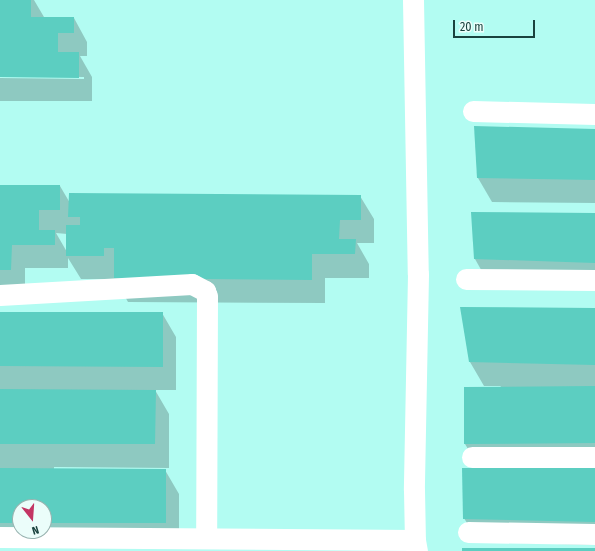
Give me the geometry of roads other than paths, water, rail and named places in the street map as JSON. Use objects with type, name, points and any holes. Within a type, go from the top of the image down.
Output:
[{"type":"street","points":[[0,537],[206,538],[416,546],[414,490],[418,274],[413,0]]},
{"type":"street","points":[[473,111],[595,114]]},
{"type":"street","points":[[466,279],[595,280]]},
{"type":"street","points":[[0,295],[192,284],[205,291],[207,296],[206,538]]},
{"type":"street","points":[[472,457],[595,457]]},
{"type":"street","points":[[468,532],[595,534]]}]
